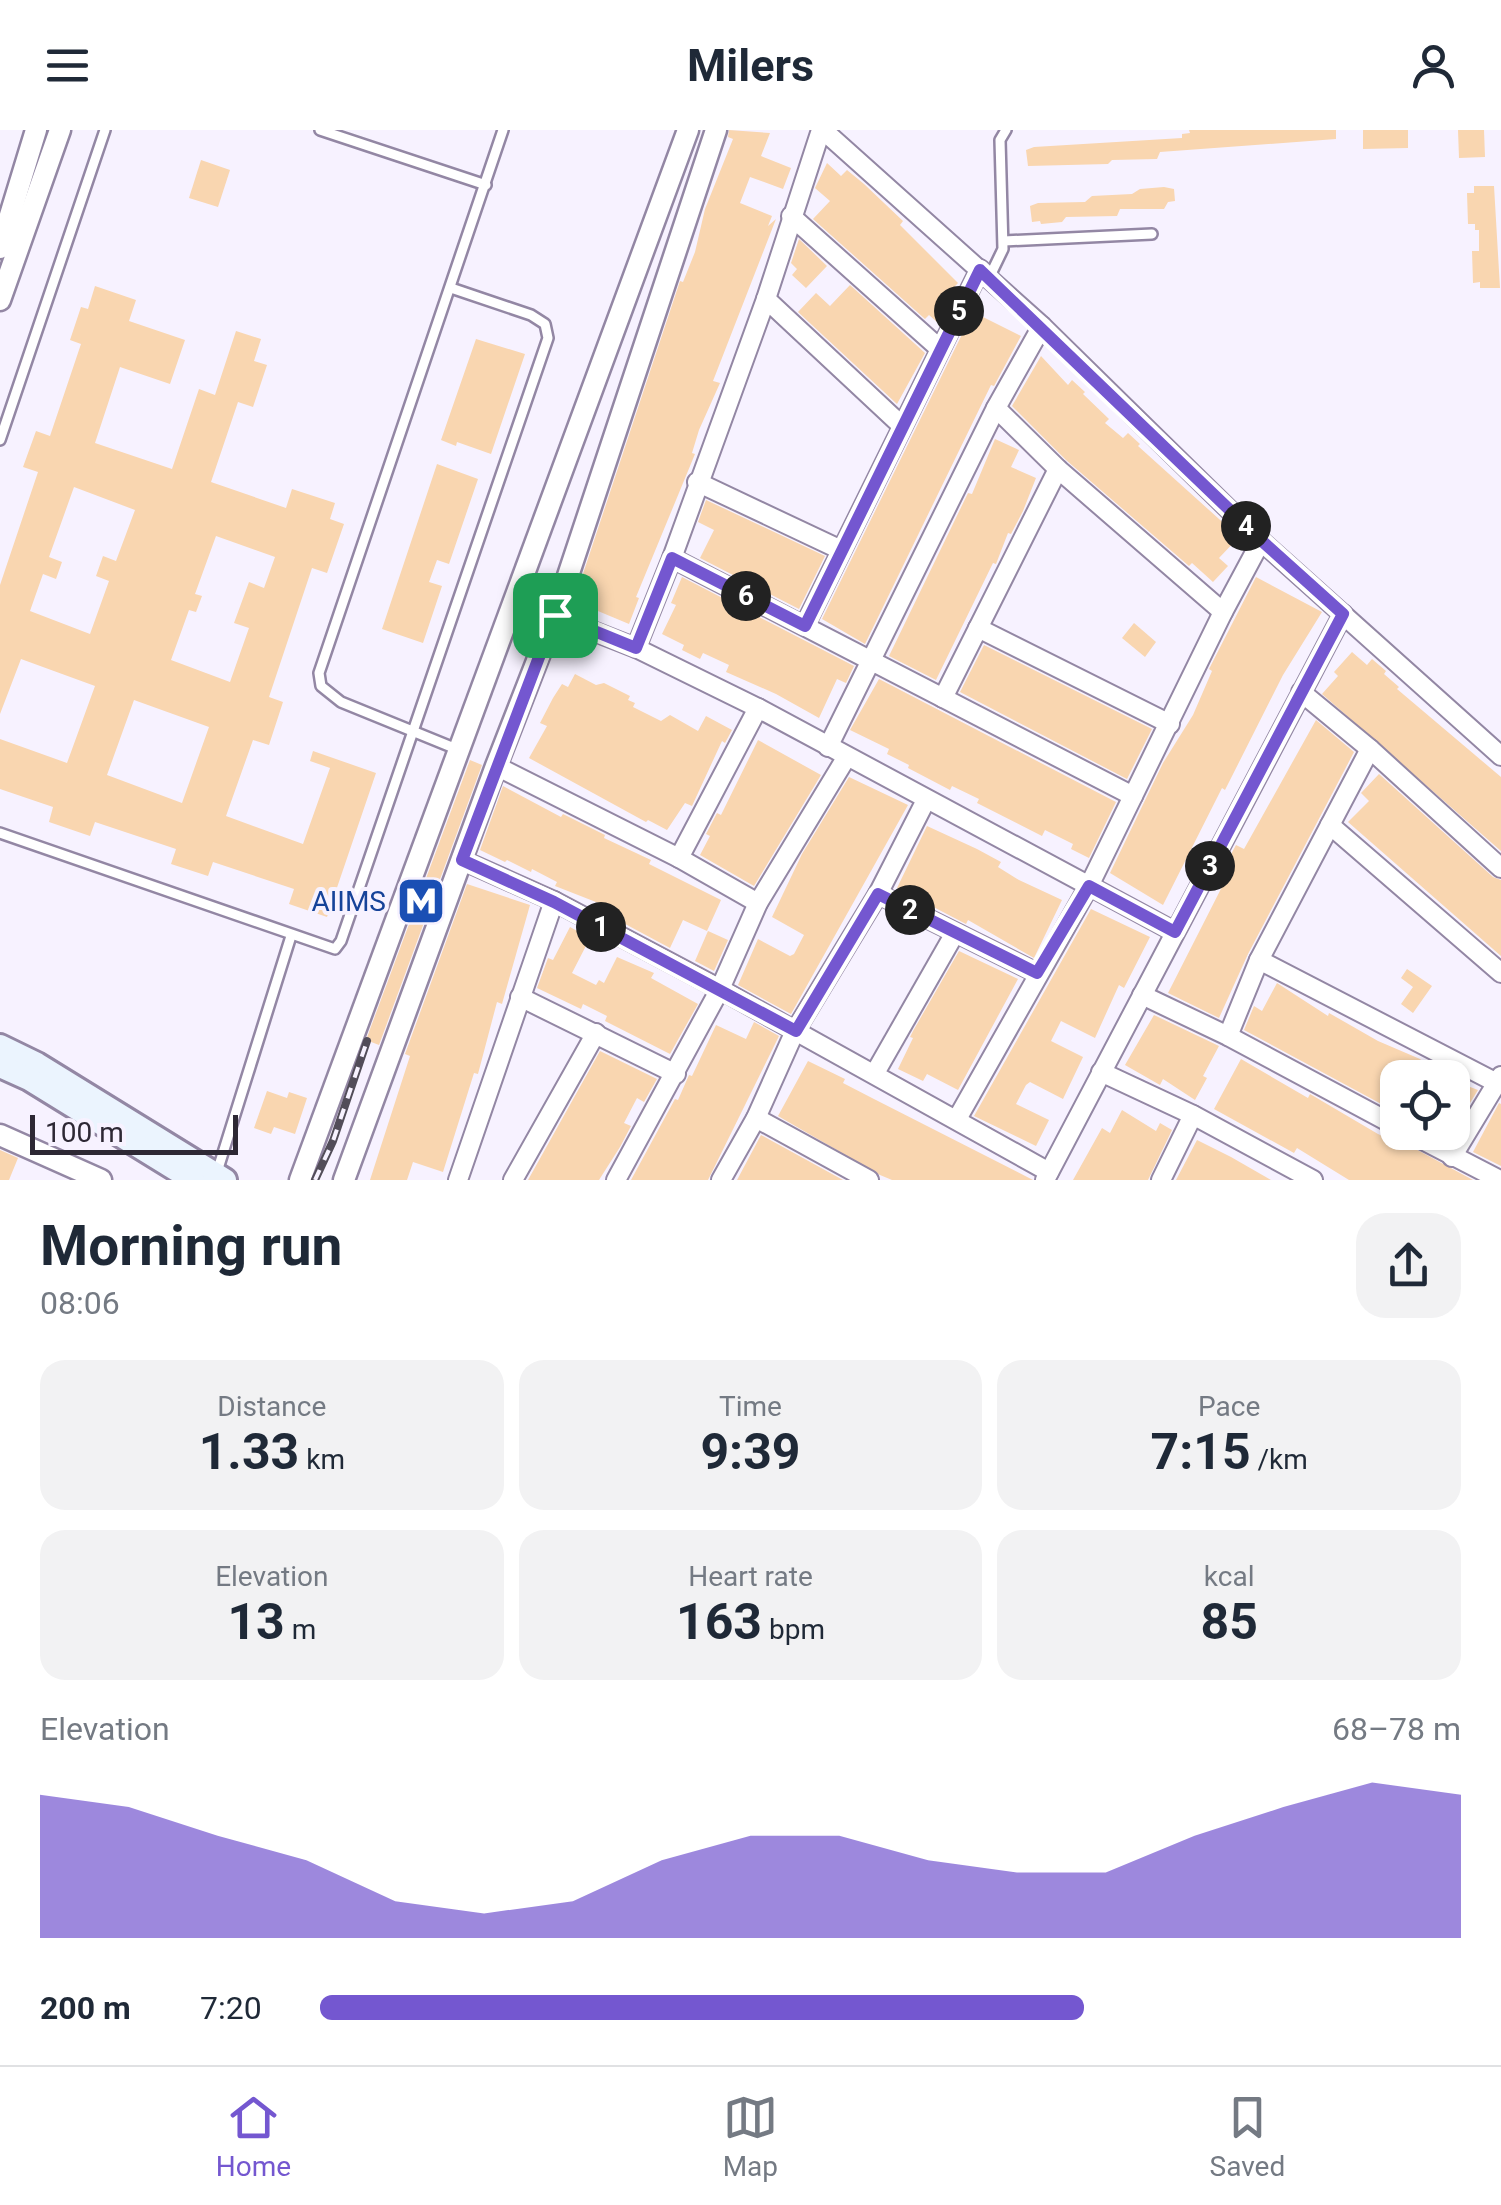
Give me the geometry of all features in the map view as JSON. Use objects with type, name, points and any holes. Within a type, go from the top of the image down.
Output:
[{"type":"main road","points":[[0,1046],[37,1064],[212,1178]]},
{"type":"main road","points":[[0,1066],[212,1178]]},
{"type":"street","points":[[0,248],[36,130]]},
{"type":"street","points":[[0,300],[60,130]]},
{"type":"street","points":[[300,1180],[688,130]]},
{"type":"street","points":[[344,1180],[555,615],[716,130]]},
{"type":"street","points":[[636,648],[766,299],[822,130],[1042,326],[1262,541],[1501,756]]},
{"type":"street","points":[[791,216],[940,349]]},
{"type":"street","points":[[805,626],[940,349],[985,274]]},
{"type":"street","points":[[766,299],[902,425]]},
{"type":"street","points":[[828,746],[996,408],[1042,326]]},
{"type":"street","points":[[996,408],[1222,612]]},
{"type":"street","points":[[943,698],[1058,468]]},
{"type":"street","points":[[697,482],[841,550]]},
{"type":"street","points":[[957,1119],[1089,886],[1222,612],[1262,541]]},
{"type":"street","points":[[672,558],[1133,796]]},
{"type":"street","points":[[514,600],[636,648],[758,708],[1175,932]]},
{"type":"street","points":[[462,860],[554,902],[720,989],[957,1119],[1046,1176],[1343,614]]},
{"type":"street","points":[[978,628],[1170,724]]},
{"type":"street","points":[[1302,692],[1501,868]]},
{"type":"street","points":[[679,858],[758,708]]},
{"type":"street","points":[[1228,1036],[1260,960],[1370,749]]},
{"type":"street","points":[[616,1180],[720,989],[758,903],[846,758]]},
{"type":"street","points":[[496,766],[679,858],[758,903]]},
{"type":"street","points":[[721,1180],[756,1118],[796,1031],[878,894],[926,800]]},
{"type":"street","points":[[1330,826],[1501,973]]},
{"type":"street","points":[[878,894],[1037,973]]},
{"type":"street","points":[[458,1180],[554,902]]},
{"type":"street","points":[[875,1073],[955,933]]},
{"type":"street","points":[[1260,960],[1499,1079],[1452,1157]]},
{"type":"street","points":[[1142,995],[1380,1117]]},
{"type":"street","points":[[520,998],[676,1074]]},
{"type":"street","points":[[513,1180],[596,1033]]},
{"type":"street","points":[[1101,1072],[1314,1180]]},
{"type":"street","points":[[1160,1180],[1193,1116]]},
{"type":"street","points":[[756,1118],[869,1180]]},
{"type":"street","points":[[0,1134],[101,1180]]},
{"type":"street","points":[[1439,1150],[1500,1180]]},
{"type":"lane","points":[[0,440],[105,130]]},
{"type":"lane","points":[[320,130],[486,186]]},
{"type":"lane","points":[[459,750],[341,702],[321,686],[318,673],[504,130]]},
{"type":"lane","points":[[985,274],[1002,256],[1000,140],[1006,130]]},
{"type":"lane","points":[[1004,241],[1152,234]]},
{"type":"lane","points":[[0,833],[335,949],[341,941],[548,338],[545,324],[531,315],[451,288]]},
{"type":"lane","points":[[212,1178],[291,936]]},
{"type":"building","points":[[729,130],[770,133],[761,156],[791,168],[783,189],[750,177],[740,203],[772,216],[768,226],[776,219],[713,381],[720,383],[699,430],[692,453],[695,454],[636,597],[639,598],[629,624],[574,601],[680,281],[683,282],[695,252],[705,209],[733,139],[728,137]]},
{"type":"building","points":[[1189,130],[1336,130],[1336,139],[1160,152],[1157,159],[1112,160],[1108,164],[1028,166],[1026,150],[1034,147],[1182,138]]},
{"type":"building","points":[[1363,130],[1408,130],[1408,148],[1363,149]]},
{"type":"building","points":[[1458,130],[1484,130],[1485,157],[1459,158]]},
{"type":"building","points":[[201,160],[230,170],[218,207],[189,198]]},
{"type":"building","points":[[827,163],[841,176],[847,170],[864,184],[958,283],[938,304],[945,311],[937,322],[929,315],[925,319],[813,219],[830,201],[815,188]]},
{"type":"building","points":[[1474,186],[1494,186],[1500,288],[1480,288],[1480,282],[1473,283],[1472,251],[1479,251],[1479,230],[1475,230],[1475,224],[1468,224],[1467,193],[1474,193]]},
{"type":"building","points":[[1174,189],[1175,201],[1168,202],[1164,209],[1120,209],[1117,216],[1032,222],[1030,206],[1038,203],[1085,202],[1092,196]]},
{"type":"building","points":[[799,239],[827,266],[806,288],[792,275],[797,269],[791,263]]},
{"type":"building","points":[[850,285],[925,353],[897,404],[798,312],[816,293],[830,306]]},
{"type":"building","points":[[95,286],[136,300],[129,321],[185,340],[170,384],[120,367],[95,443],[172,469],[199,389],[215,395],[236,331],[261,339],[254,361],[267,365],[253,407],[238,402],[211,482],[286,508],[292,489],[335,503],[330,519],[344,524],[327,573],[312,568],[269,697],[283,702],[269,745],[253,740],[226,816],[303,844],[330,768],[310,761],[313,751],[376,773],[327,917],[289,904],[294,889],[213,862],[208,876],[171,864],[176,849],[95,822],[90,836],[49,822],[53,807],[0,789],[0,739],[67,763],[95,686],[21,659],[0,714],[0,585],[38,472],[23,467],[36,431],[50,436],[81,344],[70,340],[81,307],[88,309]],"holes":[[[74,487],[135,510],[116,561],[103,556],[96,576],[109,581],[90,634],[30,611],[43,574],[56,579],[62,562],[49,557]],[[216,536],[275,557],[264,588],[249,582],[234,623],[249,628],[230,682],[171,660],[189,610],[196,612],[202,596],[195,594]],[[134,700],[209,727],[182,803],[107,775]]]},
{"type":"building","points":[[973,312],[1021,336],[994,386],[991,385],[865,644],[822,619]]},
{"type":"building","points":[[476,339],[525,354],[491,454],[441,440]]},
{"type":"building","points":[[1041,356],[1068,385],[1072,380],[1085,392],[1109,419],[1105,423],[1123,438],[1128,433],[1239,537],[1219,558],[1228,566],[1213,582],[1192,563],[1189,566],[1066,460],[1012,406]]},
{"type":"building","points":[[995,439],[1019,450],[1011,467],[1036,478],[936,680],[889,656],[968,493],[972,494]]},
{"type":"building","points":[[437,464],[478,479],[449,564],[437,560],[429,582],[442,586],[423,643],[382,629]]},
{"type":"building","points":[[706,500],[825,556],[799,609],[700,558],[714,530],[698,522]]},
{"type":"building","points":[[682,577],[854,666],[846,683],[837,679],[819,718],[726,672],[729,665],[703,653],[700,659],[682,650],[684,645],[662,634],[676,605],[671,603]]},
{"type":"building","points":[[1256,577],[1322,612],[1283,675],[1163,905],[1110,873],[1163,763],[1193,715],[1212,671],[1209,669]]},
{"type":"building","points":[[1134,623],[1156,642],[1145,657],[1122,638]]},
{"type":"building","points":[[984,645],[1152,729],[1127,779],[960,692]]},
{"type":"building","points":[[1352,652],[1367,665],[1372,659],[1386,671],[1384,674],[1397,689],[1501,777],[1501,851],[1322,694],[1338,676],[1334,672]]},
{"type":"building","points":[[575,674],[630,696],[633,707],[661,721],[670,715],[698,731],[706,716],[732,730],[725,743],[722,741],[692,806],[685,803],[667,830],[529,758],[547,726],[540,723],[553,698],[562,684],[568,687]]},
{"type":"building","points":[[879,679],[1116,802],[1089,858],[1071,849],[1073,844],[1045,830],[1042,836],[977,803],[979,799],[952,786],[950,790],[908,768],[909,765],[887,754],[889,749],[850,730]]},
{"type":"building","points":[[1316,720],[1354,752],[1248,954],[1219,1018],[1168,993],[1228,875],[1222,871],[1236,845],[1244,849]]},
{"type":"building","points":[[758,740],[821,775],[754,886],[700,855],[710,836],[706,834],[717,813],[721,815]]},
{"type":"building","points":[[470,760],[482,765],[379,1045],[366,1040]]},
{"type":"building","points":[[1379,774],[1501,880],[1501,956],[1348,822],[1369,801],[1361,793]]},
{"type":"building","points":[[849,777],[908,805],[791,1014],[738,985],[758,939],[790,956],[794,954],[804,935],[772,917],[802,854]]},
{"type":"building","points":[[503,786],[605,835],[604,838],[651,860],[649,864],[721,900],[707,931],[683,920],[670,948],[599,910],[601,904],[555,886],[557,882],[532,869],[531,872],[480,850]]},
{"type":"building","points":[[927,826],[1001,862],[998,867],[1062,900],[1034,958],[968,920],[966,924],[897,888]]},
{"type":"building","points":[[467,884],[530,905],[502,1004],[497,1002],[478,1074],[474,1073],[443,1172],[413,1162],[407,1180],[370,1180],[410,1056],[405,1054]]},
{"type":"building","points":[[1091,909],[1150,937],[1124,988],[1119,985],[1095,1038],[1061,1021],[1051,1041],[1083,1057],[1063,1099],[1030,1082],[1026,1085],[1016,1104],[1049,1120],[1036,1146],[974,1116]]},
{"type":"building","points":[[570,927],[590,938],[572,973],[596,985],[599,980],[604,983],[617,957],[654,973],[651,978],[698,1004],[670,1054],[605,1021],[607,1016],[583,1004],[581,1009],[537,988],[548,958],[553,960]]},
{"type":"building","points":[[708,931],[728,940],[714,971],[695,961]]},
{"type":"building","points":[[959,951],[1018,979],[958,1090],[927,1074],[923,1081],[898,1069],[913,1031]]},
{"type":"building","points":[[1407,969],[1432,986],[1413,1013],[1401,1004],[1413,987],[1401,978]]},
{"type":"building","points":[[1277,983],[1328,1016],[1329,1013],[1421,1060],[1380,1060],[1380,1103],[1244,1030],[1254,1006],[1262,1011]]},
{"type":"building","points":[[1154,1015],[1219,1046],[1195,1100],[1163,1079],[1160,1085],[1125,1065]]},
{"type":"building","points":[[754,1022],[779,1036],[708,1180],[631,1180],[689,1075],[692,1076],[716,1025],[746,1039]]},
{"type":"building","points":[[600,1051],[657,1079],[644,1102],[637,1098],[624,1123],[631,1126],[620,1147],[599,1180],[528,1180]]},
{"type":"building","points":[[1241,1059],[1380,1135],[1380,1150],[1417,1150],[1473,1180],[1349,1180],[1297,1148],[1294,1153],[1214,1109]]},
{"type":"building","points":[[808,1061],[845,1079],[843,1083],[1033,1180],[892,1180],[880,1175],[778,1116]]},
{"type":"building","points":[[1470,1087],[1478,1090],[1470,1103]]},
{"type":"building","points":[[267,1091],[287,1098],[289,1092],[307,1098],[295,1134],[274,1127],[271,1134],[254,1128]]},
{"type":"building","points":[[1501,1104],[1501,1166],[1473,1152]]},
{"type":"building","points":[[1122,1110],[1156,1131],[1160,1123],[1172,1130],[1148,1180],[1073,1180],[1102,1128],[1110,1133]]},
{"type":"building","points":[[761,1135],[843,1180],[737,1180]]},
{"type":"building","points":[[1197,1140],[1231,1157],[1271,1180],[1176,1180]]},
{"type":"building","points":[[0,1150],[18,1158],[9,1180],[0,1180]]},
{"type":"railway","points":[[315,1180],[333,1141],[367,1041]]},
{"type":"place","name":"AIIMS","points":[[421,901]]},
{"type":"route","points":[[980,270],[1343,614],[1175,932],[1089,886],[1037,973],[878,894],[796,1031],[554,902],[462,860],[555,615],[636,648],[672,558],[805,626],[980,270]]}]
